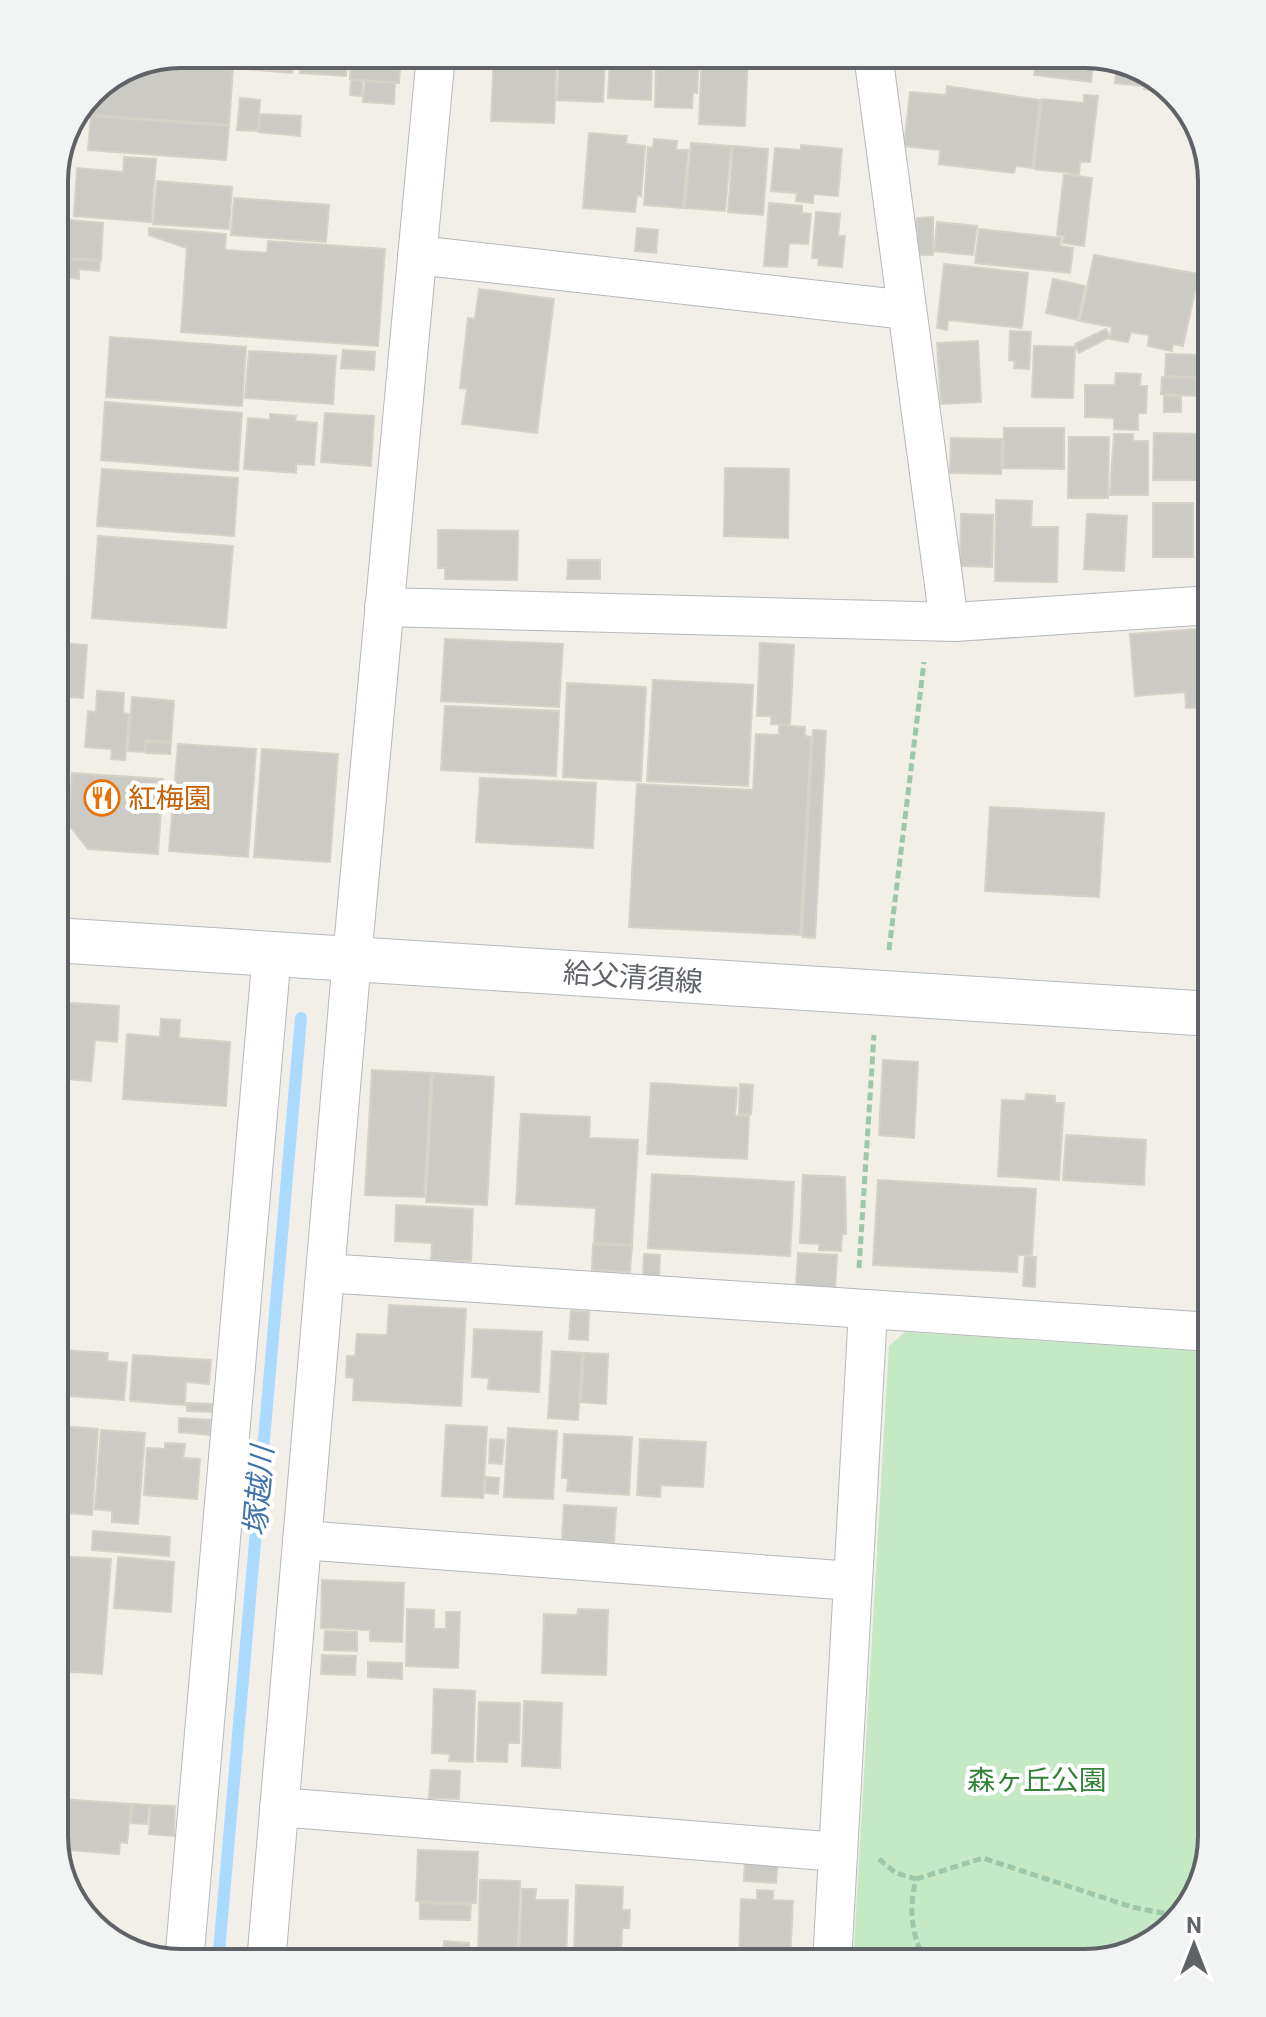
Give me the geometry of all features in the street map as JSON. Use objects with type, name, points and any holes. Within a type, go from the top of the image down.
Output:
[{"type":"main road","name":"給父清須線","points":[[68,941],[1198,1013]]},
{"type":"street","points":[[267,1949],[352,958],[435,68]]},
{"type":"street","points":[[875,68],[907,310],[939,622]]},
{"type":"street","points":[[417,255],[907,310]]},
{"type":"street","points":[[384,607],[939,622],[1198,606]]},
{"type":"street","points":[[185,1949],[272,953]]},
{"type":"street","points":[[325,1273],[1198,1331]]},
{"type":"street","points":[[833,1949],[853,1581],[862,1309]]},
{"type":"street","points":[[302,1540],[853,1581]]},
{"type":"street","points":[[279,1807],[838,1843]]},
{"type":"path","points":[[862,1309],[880,992],[939,622]]},
{"type":"path","points":[[838,1843],[871,1848],[896,1873],[916,1879],[983,1858],[1132,1907],[1154,1911]]},
{"type":"path","points":[[916,1879],[911,1899],[913,1940],[918,1949]]},
{"type":"green space","name":"森ヶ丘公園","points":[[905,1332],[1198,1351],[1198,1836],[1194,1865],[1183,1892],[1175,1905],[1154,1905],[1154,1926],[1135,1937],[1100,1948],[854,1949],[889,1346]]},
{"type":"building","points":[[233,68],[229,125],[92,115],[101,101],[118,87],[159,70]]},
{"type":"building","points":[[246,68],[292,68],[292,73]]},
{"type":"building","points":[[301,68],[347,68],[346,76],[300,73]]},
{"type":"building","points":[[350,68],[400,68],[399,83],[350,79]]},
{"type":"building","points":[[493,68],[556,68],[554,123],[491,121]]},
{"type":"building","points":[[559,68],[604,68],[603,102],[557,100]]},
{"type":"building","points":[[609,68],[652,68],[651,100],[608,98]]},
{"type":"building","points":[[656,68],[698,68],[697,93],[693,93],[692,108],[655,107]]},
{"type":"building","points":[[701,68],[747,68],[745,126],[699,124]]},
{"type":"building","points":[[1035,68],[1092,68],[1091,82],[1034,75]]},
{"type":"building","points":[[1116,73],[1142,84],[1142,86],[1115,83]]},
{"type":"building","points":[[351,80],[362,81],[362,96],[350,95]]},
{"type":"building","points":[[365,81],[395,83],[394,104],[363,102]]},
{"type":"building","points":[[947,86],[1040,100],[1032,168],[1016,166],[1014,173],[939,164],[940,150],[904,146],[910,92],[946,95]]},
{"type":"building","points":[[1084,95],[1098,96],[1090,162],[1080,162],[1079,174],[1034,169],[1042,99],[1084,103]]},
{"type":"building","points":[[240,98],[260,100],[258,131],[237,130]]},
{"type":"building","points":[[260,114],[301,116],[300,136],[259,132]]},
{"type":"building","points":[[91,116],[229,126],[226,160],[88,150]]},
{"type":"building","points":[[589,133],[627,136],[626,144],[645,146],[641,196],[637,195],[635,212],[583,208]]},
{"type":"building","points":[[654,139],[677,141],[676,150],[688,150],[683,208],[644,205],[648,147],[653,148]]},
{"type":"building","points":[[691,143],[731,146],[725,211],[685,208]]},
{"type":"building","points":[[801,145],[842,149],[838,196],[813,194],[813,203],[796,201],[797,193],[771,191],[775,148],[801,150]]},
{"type":"building","points":[[733,146],[768,149],[763,215],[728,212]]},
{"type":"building","points":[[124,157],[156,159],[151,222],[74,216],[77,168],[123,172]]},
{"type":"building","points":[[1064,174],[1092,178],[1084,246],[1063,243],[1064,236],[1057,235]]},
{"type":"building","points":[[157,181],[232,187],[229,229],[153,224]]},
{"type":"building","points":[[234,198],[329,205],[326,242],[231,235]]},
{"type":"building","points":[[769,203],[802,206],[802,213],[811,214],[808,244],[789,243],[787,267],[764,266]]},
{"type":"building","points":[[816,212],[840,214],[838,236],[845,236],[842,267],[818,265],[819,258],[812,258]]},
{"type":"building","points":[[933,217],[933,255],[917,255],[917,218]]},
{"type":"building","points":[[69,220],[103,223],[101,260],[68,258]]},
{"type":"building","points":[[937,222],[977,226],[973,255],[934,251]]},
{"type":"building","points":[[149,228],[226,234],[225,250],[267,253],[268,241],[385,249],[378,346],[181,332],[187,248],[149,235]]},
{"type":"building","points":[[637,228],[658,230],[656,253],[635,251]]},
{"type":"building","points":[[979,229],[1061,238],[1060,246],[1073,248],[1070,273],[975,263]]},
{"type":"building","points":[[1094,255],[1198,274],[1198,292],[1195,291],[1183,346],[1173,344],[1172,351],[1148,346],[1149,335],[1131,332],[1128,342],[1110,339],[1112,327],[1080,321]]},
{"type":"building","points":[[68,259],[100,261],[99,271],[79,269],[79,279],[68,277]]},
{"type":"building","points":[[944,264],[1028,273],[1022,328],[948,320],[947,330],[937,328]]},
{"type":"building","points":[[1053,279],[1085,286],[1078,320],[1046,313]]},
{"type":"building","points":[[479,289],[554,299],[537,433],[462,424],[467,389],[460,388],[468,318],[475,319]]},
{"type":"building","points":[[1106,329],[1110,337],[1079,353],[1075,344]]},
{"type":"building","points":[[1010,331],[1031,332],[1029,369],[1014,368],[1015,361],[1009,360]]},
{"type":"building","points":[[110,337],[246,347],[242,406],[106,397]]},
{"type":"building","points":[[978,341],[981,402],[941,404],[937,343]]},
{"type":"building","points":[[1034,346],[1075,347],[1073,398],[1032,397]]},
{"type":"building","points":[[343,350],[375,352],[374,370],[341,368]]},
{"type":"building","points":[[249,351],[336,356],[333,404],[245,398]]},
{"type":"building","points":[[1166,354],[1198,355],[1197,377],[1165,376]]},
{"type":"building","points":[[1116,373],[1141,374],[1140,386],[1147,386],[1146,413],[1138,413],[1138,430],[1114,429],[1114,418],[1085,417],[1085,385],[1115,385]]},
{"type":"building","points":[[1162,377],[1196,378],[1196,396],[1161,394]]},
{"type":"building","points":[[1164,396],[1181,397],[1181,412],[1164,412]]},
{"type":"building","points":[[105,402],[242,413],[238,471],[101,460]]},
{"type":"building","points":[[325,413],[374,416],[371,466],[321,462]]},
{"type":"building","points":[[270,414],[296,416],[295,421],[317,423],[314,465],[296,464],[296,473],[244,469],[248,418],[270,420]]},
{"type":"building","points":[[1004,428],[1064,428],[1064,469],[1003,468]]},
{"type":"building","points":[[1154,433],[1198,434],[1198,480],[1153,480]]},
{"type":"building","points":[[1114,434],[1133,434],[1133,441],[1148,441],[1148,495],[1110,495]]},
{"type":"building","points":[[1069,437],[1109,437],[1108,498],[1068,498]]},
{"type":"building","points":[[951,438],[1002,439],[1001,474],[950,473]]},
{"type":"building","points":[[725,468],[789,469],[788,538],[724,536]]},
{"type":"building","points":[[102,469],[238,478],[234,536],[97,526]]},
{"type":"building","points":[[996,500],[1032,501],[1031,527],[1058,527],[1057,582],[995,581]]},
{"type":"building","points":[[1153,503],[1193,503],[1193,557],[1153,557]]},
{"type":"building","points":[[961,514],[993,515],[992,567],[960,566]]},
{"type":"building","points":[[1087,514],[1127,516],[1124,571],[1084,569]]},
{"type":"building","points":[[438,530],[518,531],[517,580],[445,579],[445,568],[438,568]]},
{"type":"building","points":[[98,536],[233,546],[226,628],[92,618]]},
{"type":"building","points":[[568,560],[600,560],[600,579],[567,579]]},
{"type":"building","points":[[1198,629],[1198,708],[1186,708],[1185,692],[1135,696],[1130,634]]},
{"type":"building","points":[[445,639],[563,644],[559,707],[441,701]]},
{"type":"building","points":[[760,643],[794,645],[790,725],[771,724],[771,716],[757,716]]},
{"type":"building","points":[[68,644],[87,645],[83,698],[68,697]]},
{"type":"building","points":[[653,680],[753,685],[748,786],[647,781]]},
{"type":"building","points":[[567,683],[646,687],[641,781],[563,777]]},
{"type":"building","points":[[97,691],[124,693],[123,713],[129,714],[125,760],[111,759],[112,749],[85,747],[88,711],[96,712]]},
{"type":"building","points":[[132,697],[174,701],[171,742],[146,740],[145,752],[128,751]]},
{"type":"building","points":[[445,706],[559,711],[556,776],[441,770]]},
{"type":"building","points":[[779,725],[805,727],[805,736],[811,737],[800,935],[629,927],[637,784],[753,790],[756,734],[779,735]]},
{"type":"building","points":[[813,730],[826,731],[815,938],[802,937]]},
{"type":"building","points":[[146,742],[171,743],[170,754],[146,753]]},
{"type":"building","points":[[178,744],[256,749],[248,857],[169,851]]},
{"type":"building","points":[[262,749],[338,754],[330,862],[254,857]]},
{"type":"building","points":[[72,773],[163,779],[158,854],[88,849],[69,825]]},
{"type":"building","points":[[480,778],[596,783],[593,848],[476,842]]},
{"type":"building","points":[[990,807],[1104,813],[1099,897],[985,891]]},
{"type":"building","points":[[68,1003],[119,1006],[117,1042],[95,1040],[91,1081],[68,1079]]},
{"type":"building","points":[[161,1019],[180,1020],[179,1038],[230,1042],[226,1106],[123,1099],[127,1034],[160,1037]]},
{"type":"building","points":[[883,1060],[918,1062],[914,1138],[879,1135]]},
{"type":"building","points":[[372,1070],[431,1073],[424,1197],[365,1195]]},
{"type":"building","points":[[433,1073],[494,1077],[487,1205],[426,1202]]},
{"type":"building","points":[[651,1083],[737,1088],[735,1116],[749,1116],[747,1159],[647,1154]]},
{"type":"building","points":[[740,1084],[753,1085],[751,1114],[739,1114]]},
{"type":"building","points":[[1026,1094],[1055,1096],[1055,1103],[1064,1103],[1059,1180],[998,1176],[1002,1100],[1025,1101]]},
{"type":"building","points":[[521,1114],[590,1117],[589,1138],[638,1140],[632,1245],[594,1243],[596,1208],[516,1204]]},
{"type":"building","points":[[1066,1135],[1146,1140],[1144,1185],[1063,1180]]},
{"type":"building","points":[[652,1174],[794,1182],[790,1256],[648,1248]]},
{"type":"building","points":[[803,1175],[845,1177],[846,1234],[842,1234],[841,1251],[819,1250],[819,1244],[800,1243]]},
{"type":"building","points":[[878,1180],[1036,1189],[1032,1255],[1018,1255],[1017,1272],[873,1265]]},
{"type":"building","points":[[396,1205],[473,1209],[471,1261],[431,1260],[432,1243],[395,1241]]},
{"type":"building","points":[[593,1244],[632,1246],[630,1272],[592,1270]]},
{"type":"building","points":[[798,1253],[837,1255],[835,1289],[796,1286]]},
{"type":"building","points":[[644,1254],[660,1255],[659,1277],[643,1277]]},
{"type":"building","points":[[1025,1256],[1036,1257],[1035,1287],[1023,1286]]},
{"type":"building","points":[[389,1305],[466,1309],[461,1406],[353,1400],[354,1378],[346,1377],[347,1356],[355,1356],[357,1334],[387,1335]]},
{"type":"building","points":[[571,1311],[589,1312],[588,1340],[569,1339]]},
{"type":"building","points":[[474,1329],[542,1332],[539,1392],[488,1389],[489,1378],[472,1377]]},
{"type":"building","points":[[68,1350],[108,1353],[107,1361],[127,1363],[124,1400],[68,1396]]},
{"type":"building","points":[[552,1351],[582,1353],[578,1420],[548,1418]]},
{"type":"building","points":[[584,1353],[608,1354],[606,1404],[581,1402]]},
{"type":"building","points":[[133,1355],[211,1360],[209,1384],[186,1382],[185,1405],[130,1401]]},
{"type":"building","points":[[187,1403],[212,1404],[212,1412],[187,1411]]},
{"type":"building","points":[[179,1418],[211,1420],[209,1435],[179,1432]]},
{"type":"building","points":[[446,1425],[487,1427],[483,1498],[442,1496]]},
{"type":"building","points":[[68,1427],[98,1429],[92,1515],[68,1513]]},
{"type":"building","points":[[508,1428],[557,1431],[553,1499],[504,1497]]},
{"type":"building","points":[[101,1430],[145,1433],[138,1524],[112,1522],[112,1511],[95,1509]]},
{"type":"building","points":[[564,1434],[632,1437],[629,1495],[567,1491],[568,1478],[562,1478]]},
{"type":"building","points":[[490,1439],[504,1440],[502,1464],[489,1463]]},
{"type":"building","points":[[640,1439],[706,1442],[703,1487],[661,1485],[660,1497],[637,1495]]},
{"type":"building","points":[[165,1443],[185,1444],[183,1458],[200,1459],[197,1499],[144,1495],[147,1448],[165,1449]]},
{"type":"building","points":[[486,1477],[499,1478],[498,1494],[485,1493]]},
{"type":"building","points":[[564,1505],[616,1508],[614,1543],[562,1540]]},
{"type":"building","points":[[93,1531],[170,1537],[169,1556],[92,1550]]},
{"type":"building","points":[[68,1557],[111,1559],[102,1674],[68,1672]]},
{"type":"building","points":[[118,1557],[174,1562],[171,1612],[114,1608]]},
{"type":"building","points":[[322,1580],[404,1583],[402,1642],[370,1641],[370,1630],[321,1628]]},
{"type":"building","points":[[407,1609],[434,1610],[434,1629],[446,1629],[446,1612],[460,1612],[458,1668],[406,1666]]},
{"type":"building","points":[[578,1609],[608,1610],[606,1675],[542,1673],[544,1614],[577,1615]]},
{"type":"building","points":[[325,1631],[357,1632],[357,1651],[324,1650]]},
{"type":"building","points":[[322,1655],[356,1656],[355,1675],[321,1674]]},
{"type":"building","points":[[368,1662],[402,1663],[402,1679],[368,1677]]},
{"type":"building","points":[[434,1689],[475,1691],[473,1762],[449,1761],[450,1754],[432,1753]]},
{"type":"building","points":[[524,1701],[562,1703],[560,1768],[522,1766]]},
{"type":"building","points":[[479,1702],[520,1703],[519,1743],[508,1743],[507,1762],[477,1761]]},
{"type":"building","points":[[431,1770],[460,1771],[459,1799],[429,1798]]},
{"type":"building","points":[[68,1800],[131,1804],[127,1843],[120,1842],[119,1854],[69,1850]]},
{"type":"building","points":[[133,1804],[149,1805],[147,1824],[131,1823]]},
{"type":"building","points":[[151,1805],[175,1806],[174,1836],[149,1834]]},
{"type":"building","points":[[418,1850],[478,1852],[476,1903],[416,1901]]},
{"type":"building","points":[[745,1861],[778,1862],[776,1883],[744,1881]]},
{"type":"building","points":[[480,1880],[520,1881],[517,1949],[478,1949]]},
{"type":"building","points":[[576,1885],[623,1887],[622,1910],[630,1910],[629,1928],[622,1928],[621,1949],[574,1949]]},
{"type":"building","points":[[522,1889],[536,1889],[535,1900],[568,1900],[566,1949],[520,1949]]},
{"type":"building","points":[[757,1890],[773,1891],[773,1900],[793,1901],[791,1949],[739,1949],[741,1899],[757,1900]]},
{"type":"building","points":[[420,1903],[471,1905],[470,1920],[420,1919]]},
{"type":"building","points":[[444,1941],[469,1943],[469,1949],[444,1949]]},
{"type":"waterway","name":"塚越川","points":[[219,1949],[301,1018]]},
{"type":"place","name":"紅梅園","points":[[102,798]]}]
